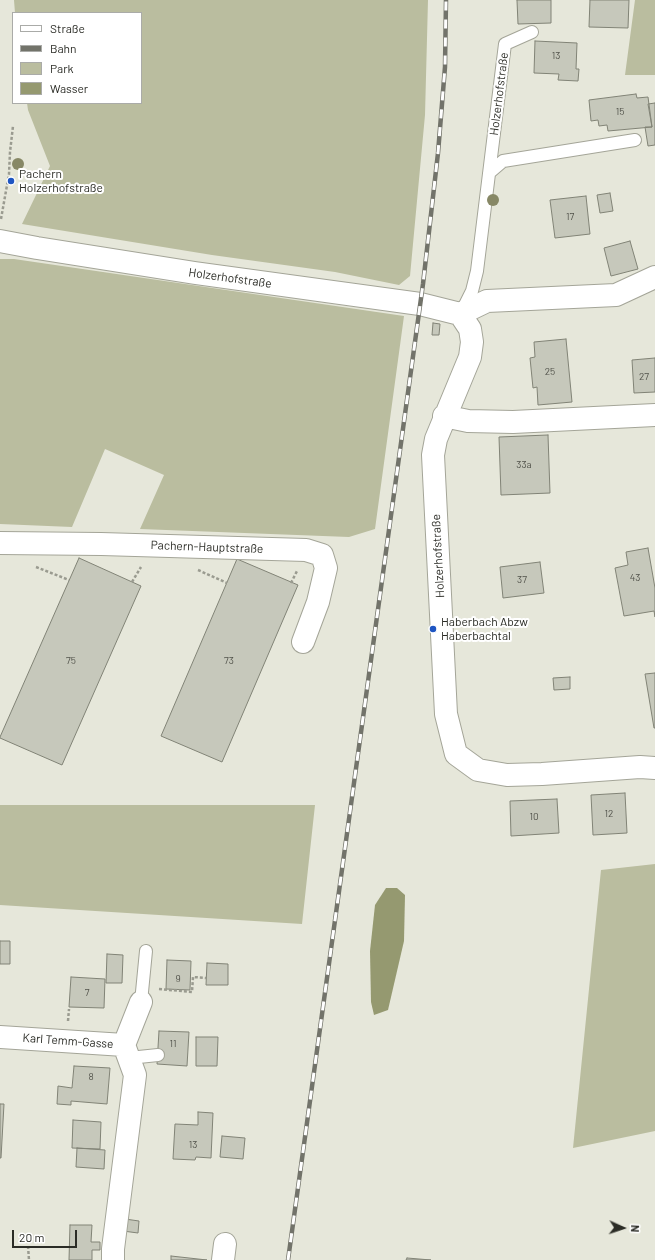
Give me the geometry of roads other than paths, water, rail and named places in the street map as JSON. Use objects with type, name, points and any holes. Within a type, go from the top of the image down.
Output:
[{"type":"street","name":"Holzerhofstraße","points":[[1,231],[37,248],[195,273],[420,304],[460,314],[470,329],[472,342],[470,357],[444,416],[436,439],[433,455],[446,714],[456,754],[478,770],[507,775],[640,767],[655,768]]},
{"type":"street","points":[[460,314],[487,301],[616,295],[655,278]]},
{"type":"street","points":[[444,416],[468,421],[513,422],[655,416]]},
{"type":"street","name":"Pachern-Hauptstraße","points":[[0,543],[101,544],[306,550],[322,555],[326,568],[318,602],[303,642]]},
{"type":"street","points":[[126,1051],[142,1002]]},
{"type":"street","name":"Karl Temm-Gasse","points":[[0,1037],[126,1051],[135,1075],[113,1249],[113,1260]]},
{"type":"lane","name":"Holzerhofstraße","points":[[460,314],[472,291],[477,271],[505,44],[532,32]]},
{"type":"lane","points":[[489,173],[503,161],[635,140]]},
{"type":"lane","points":[[142,1002],[146,951]]},
{"type":"lane","points":[[126,1051],[158,1056]]},
{"type":"water","points":[[386,888],[397,888],[405,895],[404,941],[388,1010],[374,1015],[371,1002],[370,951],[375,905]]},
{"type":"railway","points":[[288,1260],[423,284],[438,153],[445,67],[446,0]]},
{"type":"place","name":"Pachern Holzerhofstraße","points":[[11,181]]},
{"type":"place","name":"Haberbach Abzw Haberbachtal","points":[[433,629]]}]
